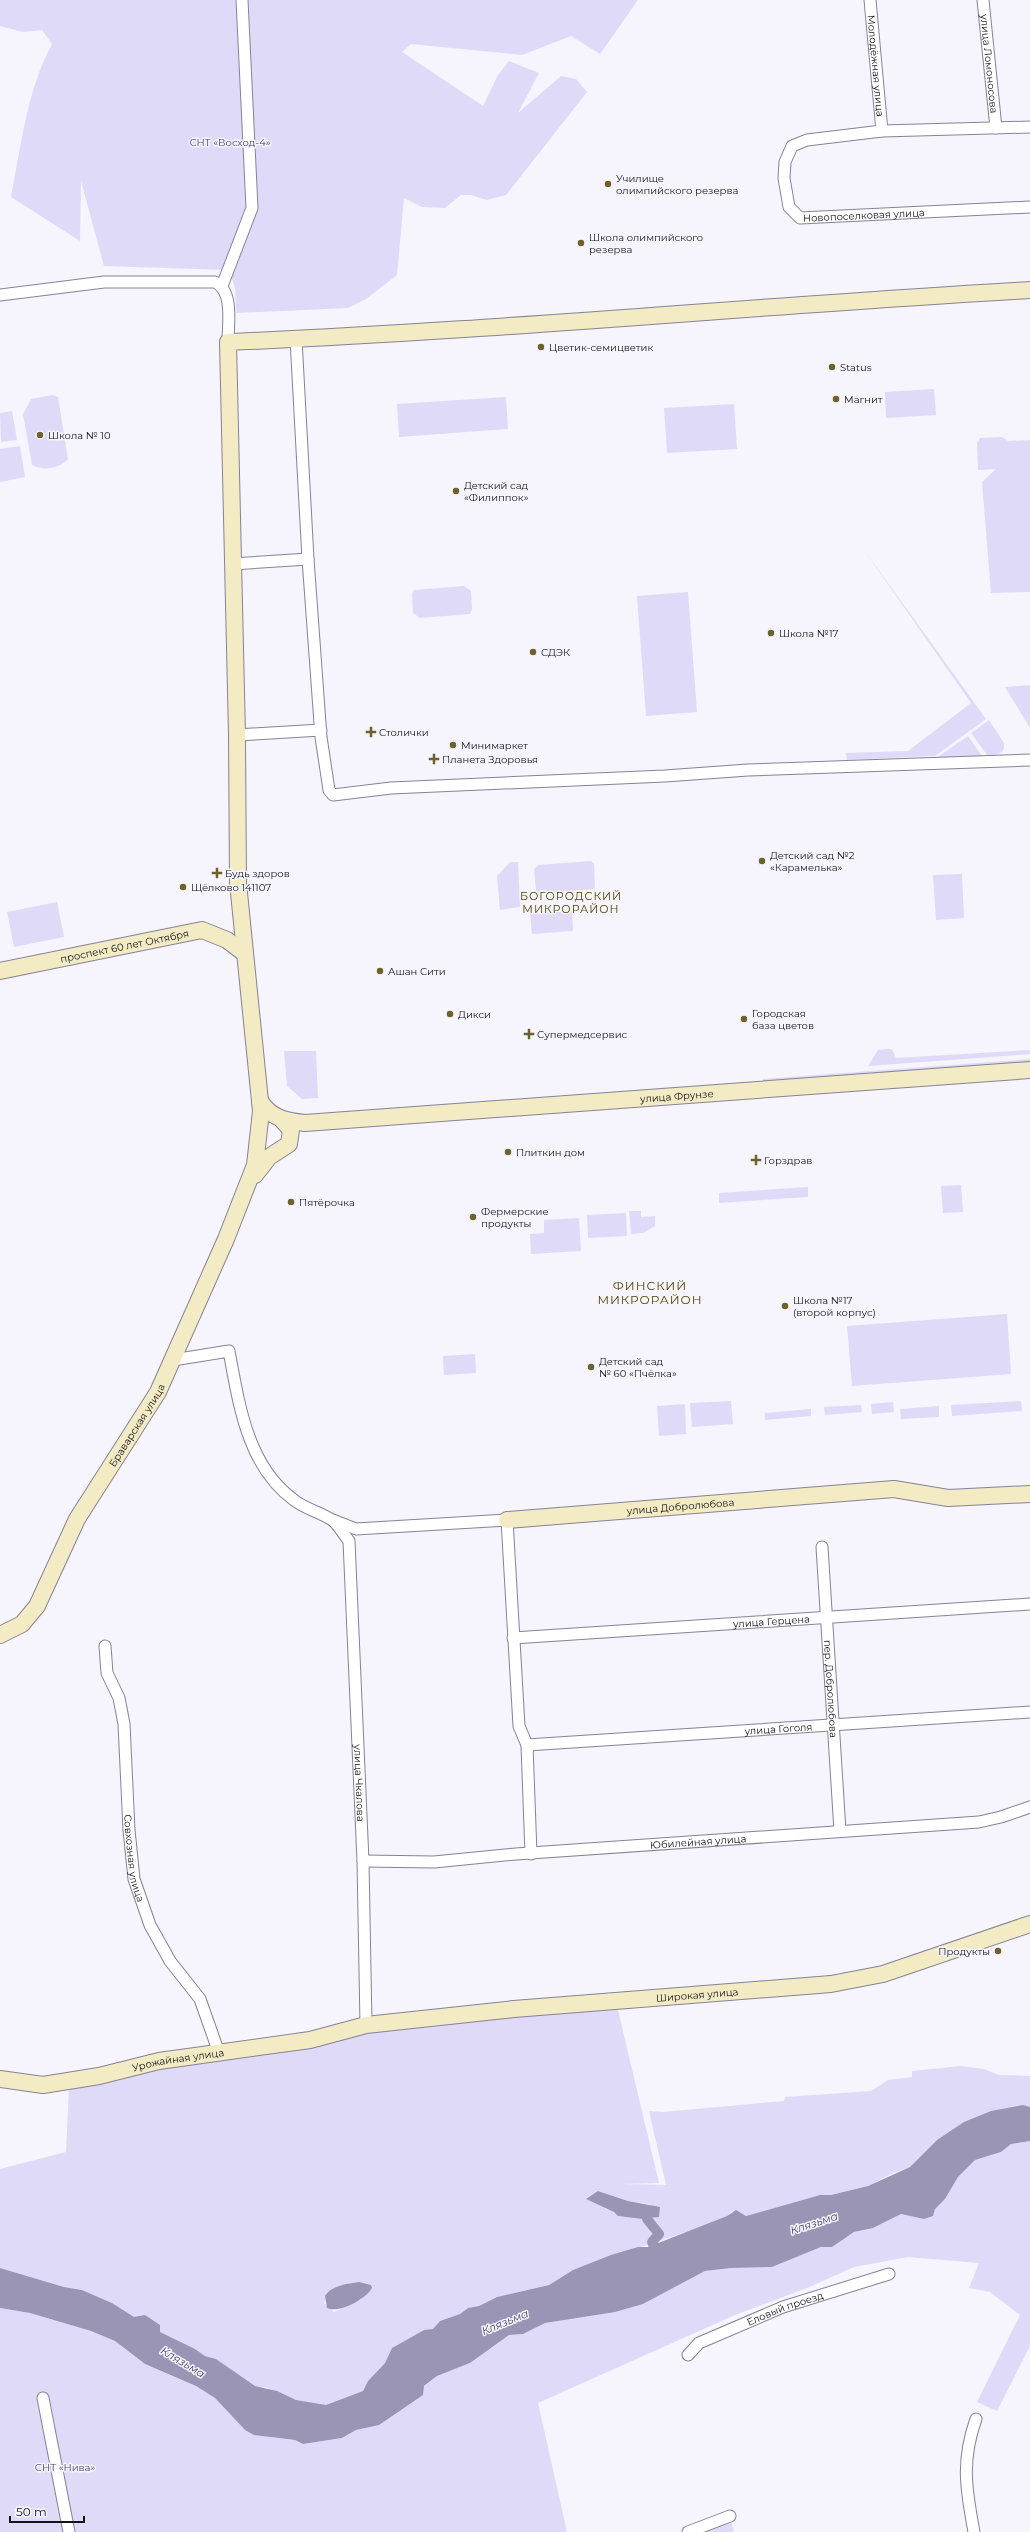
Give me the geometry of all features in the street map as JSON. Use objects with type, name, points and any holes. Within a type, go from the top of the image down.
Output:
[{"type":"street","points":[[222,286],[252,208],[242,0]]},
{"type":"street","name":"Молодёжная улица","points":[[870,0],[882,131]]},
{"type":"street","name":"улица Ломоносова","points":[[983,0],[996,128]]},
{"type":"street","name":"Новопоселковая улица","points":[[1030,127],[882,131],[807,140],[792,146],[785,162],[784,172],[789,207],[800,218],[1030,207]]},
{"type":"street","points":[[0,295],[104,282],[207,280],[222,286],[226,294],[237,735],[238,883],[260,1101],[259,1135],[255,1165],[244,1194]]},
{"type":"street","points":[[228,342],[445,331],[856,300],[1030,290]]},
{"type":"street","points":[[296,339],[308,559],[321,730],[329,790],[333,795],[391,788],[589,780],[748,770],[1030,760]]},
{"type":"street","points":[[232,564],[308,559]]},
{"type":"street","points":[[237,735],[321,730]]},
{"type":"street","name":"проспект 60 лет Октября","points":[[0,971],[202,930],[227,940],[244,953]]},
{"type":"street","name":"улица Фрунзе","points":[[324,1122],[1030,1070]]},
{"type":"street","points":[[260,1101],[266,1110],[289,1126],[291,1139]]},
{"type":"street","points":[[278,1151],[264,1148],[259,1135],[264,1123],[279,1119],[305,1123],[324,1122]]},
{"type":"street","points":[[244,1194],[263,1163],[278,1151],[286,1147],[291,1139],[305,1129],[324,1122]]},
{"type":"street","name":"Браварская улица","points":[[0,1634],[22,1624],[37,1606],[77,1519],[158,1392],[244,1194]]},
{"type":"street","name":"улица Добролюбова","points":[[173,1360],[229,1351],[242,1420],[258,1456],[275,1485],[295,1501],[333,1520],[356,1529],[507,1520],[894,1490],[948,1498],[1030,1494]]},
{"type":"street","name":"улица Чкалова","points":[[333,1520],[349,1541],[363,1861],[361,2027]]},
{"type":"street","points":[[507,1520],[519,1726],[527,1745],[531,1854]]},
{"type":"street","name":"пер. Добролюбова","points":[[822,1547],[828,1618],[840,1831]]},
{"type":"street","name":"улица Герцена","points":[[513,1638],[1030,1604]]},
{"type":"street","name":"Совхозная улица","points":[[105,1646],[107,1673],[119,1698],[124,1724],[129,1830],[134,1879],[150,1925],[170,1961],[200,1999],[219,2053]]},
{"type":"street","name":"улица Гоголя","points":[[527,1745],[1030,1712]]},
{"type":"street","name":"Юбилейная улица","points":[[363,1861],[434,1862],[979,1822],[1001,1817],[1030,1807]]},
{"type":"street","name":"Широкая улица","points":[[361,2027],[514,2009],[831,1984],[883,1974],[1030,1924]]},
{"type":"street","name":"Урожайная улица","points":[[0,2079],[43,2085],[98,2076],[159,2061],[310,2040],[361,2027]]},
{"type":"street","name":"Еловый проезд","points":[[688,2355],[699,2343],[783,2307],[889,2274]]},
{"type":"street","points":[[43,2398],[69,2532]]},
{"type":"street","points":[[974,2532],[966,2488],[967,2442],[976,2418]]},
{"type":"street","points":[[688,2532],[730,2516]]},
{"type":"green space","name":"СНТ «Восход-4»","points":[[0,0],[638,0],[600,54],[571,36],[522,55],[411,44],[402,52],[483,106],[498,75],[509,61],[539,73],[518,113],[561,76],[576,79],[587,92],[506,195],[487,200],[471,195],[461,195],[445,208],[422,207],[404,198],[397,275],[366,299],[348,308],[236,313],[235,288],[229,270],[104,266],[81,181],[80,241],[11,197],[26,119],[36,80],[52,44],[42,30],[23,32],[0,26]]},
{"type":"green space","points":[[934,389],[936,415],[886,418],[885,392]]},
{"type":"green space","points":[[53,395],[58,397],[68,459],[56,467],[41,468],[32,465],[23,414],[31,399]]},
{"type":"green space","points":[[506,397],[508,429],[399,437],[397,404]]},
{"type":"green space","points":[[734,404],[737,449],[667,453],[664,408]]},
{"type":"green space","points":[[12,411],[17,440],[1,442],[0,413]]},
{"type":"green space","points":[[1002,437],[1008,441],[1030,440],[1030,592],[991,593],[982,482],[996,469],[978,470],[977,443],[980,438]]},
{"type":"green space","points":[[20,446],[25,477],[0,482],[0,449]]},
{"type":"green space","points":[[862,547],[986,719],[935,756],[847,760],[846,753],[908,751],[971,703]]},
{"type":"green space","points":[[464,586],[471,591],[472,609],[470,614],[420,618],[413,613],[412,594],[414,590]]},
{"type":"green space","points":[[688,592],[697,712],[646,716],[637,596]]},
{"type":"green space","points":[[1030,685],[1030,728],[1005,687]]},
{"type":"green space","points":[[989,720],[1004,743],[1003,750],[999,754],[987,755],[971,733]]},
{"type":"green space","points":[[968,736],[982,756],[936,758]]},
{"type":"green space","points":[[591,861],[594,864],[595,889],[540,893],[536,891],[534,869],[538,865]]},
{"type":"green space","points":[[510,862],[518,862],[520,907],[500,910],[497,876]]},
{"type":"green space","points":[[962,874],[964,918],[936,920],[933,875]]},
{"type":"green space","points":[[57,902],[64,937],[14,947],[7,912]]},
{"type":"green space","points":[[572,911],[573,931],[532,934],[530,914]]},
{"type":"green space","points":[[892,1049],[896,1058],[1030,1050],[1030,1054],[868,1066],[878,1050]]},
{"type":"green space","points":[[284,1051],[316,1051],[318,1098],[302,1099],[287,1086]]},
{"type":"green space","points":[[1030,1059],[1030,1064],[782,1080],[763,1083],[763,1079]]},
{"type":"green space","points":[[961,1185],[963,1212],[943,1213],[941,1186]]},
{"type":"green space","points":[[808,1187],[808,1197],[719,1203],[719,1193]]},
{"type":"green space","points":[[629,1211],[641,1211],[641,1217],[655,1216],[655,1226],[643,1233],[631,1234]]},
{"type":"green space","points":[[626,1213],[627,1236],[588,1238],[587,1215]]},
{"type":"green space","points":[[579,1218],[581,1251],[531,1254],[530,1234],[544,1233],[544,1220]]},
{"type":"green space","points":[[1007,1314],[1011,1374],[852,1386],[847,1326]]},
{"type":"green space","points":[[475,1354],[476,1373],[444,1375],[443,1356]]},
{"type":"green space","points":[[731,1401],[733,1424],[692,1427],[690,1403]]},
{"type":"green space","points":[[1021,1401],[1022,1411],[952,1416],[951,1405]]},
{"type":"green space","points":[[893,1402],[894,1412],[872,1414],[871,1404]]},
{"type":"green space","points":[[685,1404],[686,1434],[659,1436],[657,1406]]},
{"type":"green space","points":[[861,1405],[862,1412],[825,1415],[824,1407]]},
{"type":"green space","points":[[939,1406],[939,1417],[901,1419],[900,1409]]},
{"type":"green space","points":[[811,1409],[811,1416],[765,1420],[765,1413]]},
{"type":"green space","points":[[617,2006],[659,2183],[623,2184],[666,2185],[649,2111],[663,2112],[784,2101],[785,2097],[871,2091],[888,2080],[912,2077],[912,2071],[961,2066],[984,2069],[999,2075],[1030,2076],[1030,2107],[1023,2105],[937,2140],[910,2167],[893,2173],[868,2186],[831,2195],[820,2195],[746,2216],[732,2211],[727,2216],[700,2227],[573,2270],[549,2285],[497,2297],[479,2306],[468,2308],[460,2314],[440,2321],[433,2330],[424,2330],[392,2348],[385,2363],[368,2381],[363,2391],[326,2405],[296,2400],[265,2387],[255,2387],[216,2359],[205,2356],[195,2349],[166,2337],[121,2311],[112,2303],[82,2290],[64,2287],[0,2268],[0,2169],[66,2152],[69,2089],[157,2067],[371,2032]],"holes":[[[598,2191],[628,2201],[650,2204],[659,2217],[647,2219],[606,2209]],[[359,2282],[362,2299],[334,2312],[324,2303],[328,2292],[338,2286]]]},
{"type":"green space","name":"СНТ «Нива»","points":[[1030,2141],[1030,2346],[997,2411],[977,2402],[1020,2315],[990,2292],[969,2288],[979,2263],[908,2257],[854,2267],[807,2288],[735,2315],[538,2403],[567,2532],[0,2532],[0,2308],[30,2313],[91,2331],[115,2341],[145,2364],[196,2386],[215,2398],[245,2430],[269,2437],[295,2440],[303,2444],[342,2438],[356,2430],[379,2424],[437,2376],[470,2363],[509,2335],[523,2334],[545,2323],[643,2304],[705,2271],[731,2268],[772,2267],[821,2247],[832,2247],[854,2232],[873,2228],[901,2214],[924,2219],[945,2199],[958,2177],[975,2160],[1001,2152],[1011,2144]]},
{"type":"green space","points":[[730,2516],[734,2532],[688,2532]]},
{"type":"water","name":"Клязьма","points":[[1023,2105],[1030,2107],[1030,2141],[1011,2144],[1001,2152],[975,2160],[958,2177],[945,2199],[935,2209],[933,2216],[924,2219],[901,2214],[873,2228],[854,2232],[832,2247],[821,2247],[772,2267],[731,2268],[705,2271],[643,2304],[615,2312],[545,2323],[523,2334],[509,2335],[470,2363],[437,2376],[424,2386],[423,2395],[379,2425],[356,2430],[342,2438],[303,2444],[295,2440],[254,2435],[245,2430],[215,2398],[196,2386],[145,2364],[115,2341],[91,2331],[30,2313],[0,2308],[0,2268],[64,2287],[82,2290],[112,2303],[134,2317],[145,2315],[160,2325],[160,2332],[195,2349],[205,2356],[216,2359],[255,2386],[277,2391],[296,2400],[326,2405],[363,2391],[368,2381],[385,2363],[392,2348],[424,2330],[433,2329],[440,2321],[460,2314],[468,2308],[479,2306],[497,2297],[549,2285],[573,2270],[611,2255],[638,2247],[648,2247],[727,2216],[736,2210],[746,2216],[820,2195],[831,2195],[868,2186],[910,2167],[937,2140],[964,2122],[991,2111]]},
{"type":"water","points":[[598,2191],[628,2201],[660,2207],[659,2217],[643,2219],[618,2216],[614,2212],[586,2199]]},
{"type":"water","points":[[359,2282],[371,2285],[372,2288],[364,2297],[345,2307],[338,2309],[327,2308],[325,2296],[328,2292],[336,2287]]},
{"type":"waterway","points":[[647,2219],[659,2234],[652,2242],[658,2257]]},
{"type":"place","name":"Училище олимпийского резерва","points":[[608,184]]},
{"type":"place","name":"Школа олимпийского резерва","points":[[581,243]]},
{"type":"place","name":"Цветик-семицветик","points":[[541,347]]},
{"type":"place","name":"Status","points":[[832,367]]},
{"type":"place","name":"Магнит","points":[[836,399]]},
{"type":"place","name":"Школа № 10","points":[[40,435]]},
{"type":"place","name":"Детский сад «Филиппок»","points":[[456,491]]},
{"type":"place","name":"Школа №17","points":[[771,633]]},
{"type":"place","name":"СДЭК","points":[[533,652]]},
{"type":"place","name":"Столички","points":[[371,732]]},
{"type":"place","name":"Минимаркет","points":[[453,745]]},
{"type":"place","name":"Планета Здоровья","points":[[434,759]]},
{"type":"place","name":"Детский сад №2 «Карамелька»","points":[[762,861]]},
{"type":"place","name":"Будь здоров","points":[[217,873]]},
{"type":"place","name":"Щёлково 141107","points":[[183,887]]},
{"type":"place","name":"Ашан Сити","points":[[380,971]]},
{"type":"place","name":"Дикси","points":[[450,1014]]},
{"type":"place","name":"Городская база цветов","points":[[744,1019]]},
{"type":"place","name":"Супермедсервис","points":[[529,1034]]},
{"type":"place","name":"Плиткин дом","points":[[508,1152]]},
{"type":"place","name":"Горздрав","points":[[756,1160]]},
{"type":"place","name":"Пятёрочка","points":[[291,1202]]},
{"type":"place","name":"Фермерские продукты","points":[[473,1217]]},
{"type":"place","name":"Школа №17 (второй корпус)","points":[[785,1306]]},
{"type":"place","name":"Детский сад № 60 «Пчёлка»","points":[[591,1367]]},
{"type":"place","name":"Продукты","points":[[998,1951]]},
{"type":"district","name":"БОГОРОДСКИЙ МИКРОРАЙОН","points":[[571,902]]},
{"type":"district","name":"ФИНСКИЙ МИКРОРАЙОН","points":[[650,1292]]}]
